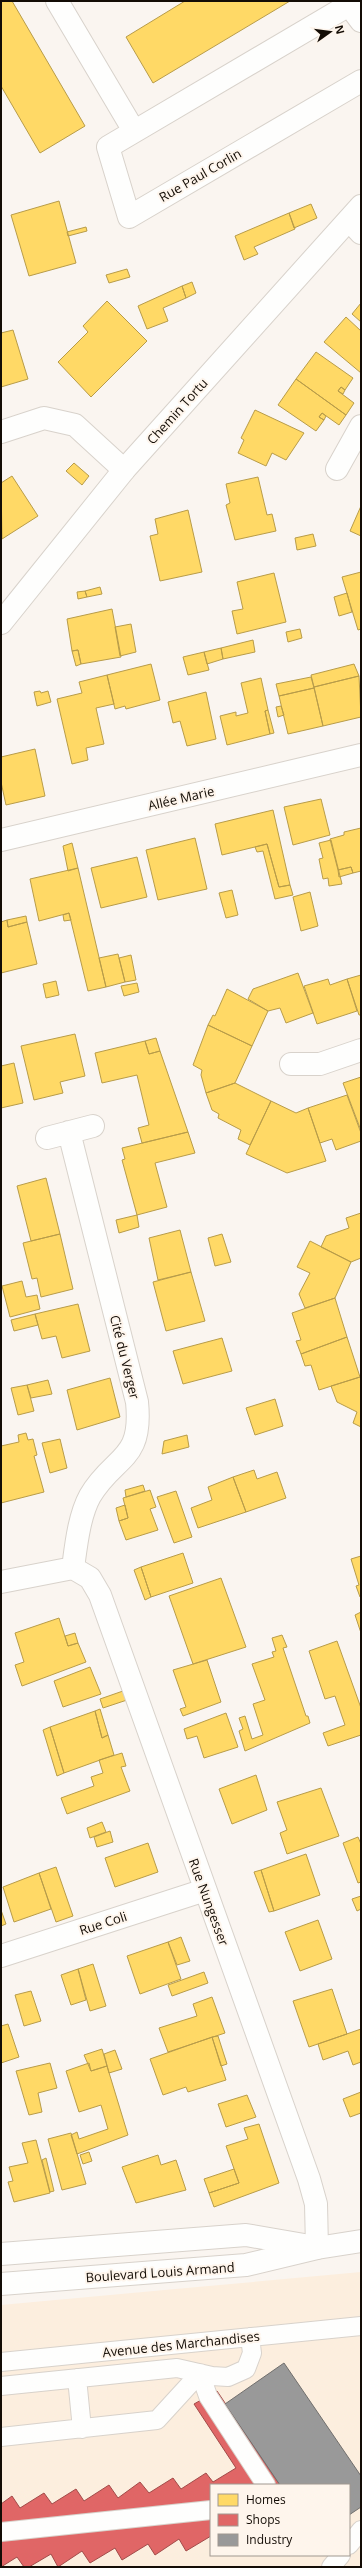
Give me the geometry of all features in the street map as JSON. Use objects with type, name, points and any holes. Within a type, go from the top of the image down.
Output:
[{"type":"street","points":[[57,1],[134,131]]},
{"type":"street","name":"Rue Paul Corlin","points":[[361,21],[349,5],[108,147],[129,217],[361,81]]},
{"type":"street","name":"Chemin Tortu","points":[[1,623],[124,470],[357,220]]},
{"type":"street","points":[[1,432],[44,418],[75,425],[124,470]]},
{"type":"street","points":[[337,469],[361,426]]},
{"type":"street","name":"Allée Marie","points":[[1,840],[361,755]]},
{"type":"street","points":[[291,1064],[320,1064],[361,1050]]},
{"type":"street","points":[[47,1138],[93,1126]]},
{"type":"street","name":"Cité du Verger","points":[[70,1132],[137,1402],[139,1424],[133,1443],[124,1459],[102,1480],[89,1497],[82,1522],[74,1568]]},
{"type":"street","points":[[1,1582],[74,1568]]},
{"type":"street","name":"Rue Nungesser","points":[[74,1568],[90,1578],[100,1595],[309,2179],[316,2204],[317,2248]]},
{"type":"street","name":"Rue Coli","points":[[1,1956],[205,1890]]},
{"type":"street","name":"Boulevard Louis Armand","points":[[1,2254],[246,2235],[317,2248]]},
{"type":"street","name":"Boulevard Louis Armand","points":[[1,2284],[246,2265],[317,2248],[361,2241]]},
{"type":"lane","name":"Avenue des Marchandises","points":[[1,2362],[361,2326]]},
{"type":"lane","points":[[1,2386],[177,2368],[200,2374],[228,2377],[246,2369],[252,2353],[250,2337]]},
{"type":"lane","points":[[1,2437],[157,2420],[200,2374]]},
{"type":"lane","points":[[200,2374],[208,2396],[265,2484]]},
{"type":"lane","points":[[77,2378],[82,2428]]},
{"type":"lane","points":[[1,2532],[210,2510]]},
{"type":"lane","points":[[350,2544],[361,2530]]},
{"type":"lane","points":[[331,2567],[340,2556]]},
{"type":"shaded area","points":[[361,2272],[361,2567],[1,2567],[1,2305]]},
{"type":"building: Homes","points":[[1,1],[12,1],[85,126],[40,153],[1,86]]},
{"type":"building: Homes","points":[[185,1],[290,1],[153,83],[126,37]]},
{"type":"building: Homes","points":[[59,201],[76,263],[29,276],[11,215]]},
{"type":"building: Homes","points":[[311,204],[317,218],[294,228],[289,213]]},
{"type":"building: Homes","points":[[289,213],[295,229],[254,247],[258,254],[244,260],[235,236]]},
{"type":"building: Homes","points":[[86,227],[87,231],[68,236],[67,232]]},
{"type":"building: Homes","points":[[127,269],[130,277],[109,283],[106,275]]},
{"type":"building: Homes","points":[[192,282],[196,293],[186,298],[182,286]]},
{"type":"building: Homes","points":[[182,286],[186,298],[163,308],[168,321],[147,329],[138,306]]},
{"type":"building: Homes","points":[[107,301],[147,341],[91,397],[58,362],[88,332],[83,326]]},
{"type":"building: Homes","points":[[361,303],[361,322],[352,314]]},
{"type":"building: Homes","points":[[346,317],[361,331],[361,373],[324,342]]},
{"type":"building: Homes","points":[[13,330],[28,379],[1,387],[1,333]]},
{"type":"building: Homes","points":[[316,352],[353,378],[345,390],[341,387],[338,391],[354,403],[346,415],[296,379]]},
{"type":"building: Homes","points":[[296,379],[346,415],[339,425],[322,413],[319,417],[324,420],[316,431],[278,405]]},
{"type":"building: Homes","points":[[341,387],[345,390],[343,394],[338,391]]},
{"type":"building: Homes","points":[[255,410],[304,433],[286,460],[272,453],[266,466],[238,453],[244,440],[241,438]]},
{"type":"building: Homes","points":[[322,413],[326,416],[324,420],[319,417]]},
{"type":"building: Homes","points":[[74,463],[89,476],[82,485],[66,471]]},
{"type":"building: Homes","points":[[12,476],[38,516],[2,539],[1,483]]},
{"type":"building: Homes","points":[[258,477],[267,515],[272,514],[276,531],[235,540],[226,505],[230,503],[226,484]]},
{"type":"building: Homes","points":[[361,506],[361,536],[350,531]]},
{"type":"building: Homes","points":[[188,510],[202,572],[160,581],[150,536],[158,534],[155,519]]},
{"type":"building: Homes","points":[[313,534],[316,546],[297,550],[295,538]]},
{"type":"building: Homes","points":[[361,572],[361,629],[358,630],[342,577]]},
{"type":"building: Homes","points":[[274,573],[286,622],[237,634],[232,611],[243,609],[237,582]]},
{"type":"building: Homes","points":[[100,587],[102,594],[87,597],[85,591]]},
{"type":"building: Homes","points":[[85,591],[87,597],[78,599],[77,592]]},
{"type":"building: Homes","points":[[347,593],[352,612],[339,616],[334,597]]},
{"type":"building: Homes","points":[[112,609],[121,657],[81,664],[78,650],[72,651],[67,619]]},
{"type":"building: Homes","points":[[131,624],[136,652],[120,656],[115,627]]},
{"type":"building: Homes","points":[[300,629],[302,638],[288,642],[286,632]]},
{"type":"building: Homes","points":[[253,640],[255,652],[223,659],[221,648]]},
{"type":"building: Homes","points":[[221,648],[223,659],[207,664],[204,652]]},
{"type":"building: Homes","points":[[78,650],[81,664],[76,666],[72,651]]},
{"type":"building: Homes","points":[[204,652],[209,670],[188,675],[183,657]]},
{"type":"building: Homes","points":[[151,664],[160,700],[126,709],[125,706],[115,709],[107,675]]},
{"type":"building: Homes","points":[[354,664],[359,676],[314,687],[311,675]]},
{"type":"building: Homes","points":[[107,675],[114,704],[96,708],[104,744],[86,748],[88,760],[72,764],[57,699],[82,693],[79,682]]},
{"type":"building: Homes","points":[[359,676],[361,717],[323,726],[314,687]]},
{"type":"building: Homes","points":[[311,677],[314,688],[279,696],[276,684]]},
{"type":"building: Homes","points":[[261,678],[268,710],[265,711],[270,734],[227,745],[220,716],[236,712],[236,716],[248,713],[241,683]]},
{"type":"building: Homes","points":[[314,688],[323,726],[288,734],[279,696]]},
{"type":"building: Homes","points":[[40,691],[41,693],[48,691],[51,702],[37,706],[34,692]]},
{"type":"building: Homes","points":[[206,692],[216,739],[187,746],[180,721],[173,723],[168,702]]},
{"type":"building: Homes","points":[[281,706],[284,715],[278,717],[276,707]]},
{"type":"building: Homes","points":[[268,710],[274,733],[270,734],[265,711]]},
{"type":"building: Homes","points":[[35,749],[45,796],[6,805],[1,782],[1,757]]},
{"type":"building: Homes","points":[[321,799],[330,835],[293,845],[284,807]]},
{"type":"building: Homes","points":[[273,810],[290,885],[279,887],[267,844],[222,855],[215,824]]},
{"type":"building: Homes","points":[[361,828],[361,871],[353,873],[351,867],[338,870],[330,839],[344,835],[344,832]]},
{"type":"building: Homes","points":[[195,838],[207,889],[158,900],[146,850]]},
{"type":"building: Homes","points":[[331,840],[342,884],[329,886],[328,878],[323,879],[319,859],[323,858],[319,843]]},
{"type":"building: Homes","points":[[72,843],[78,868],[68,871],[63,846]]},
{"type":"building: Homes","points":[[267,844],[279,887],[290,885],[293,895],[275,899],[263,851],[257,852],[255,847]]},
{"type":"building: Homes","points":[[137,857],[147,897],[101,908],[91,868]]},
{"type":"building: Homes","points":[[351,867],[353,873],[339,877],[338,870]]},
{"type":"building: Homes","points":[[78,868],[106,987],[88,991],[69,913],[39,921],[30,879]]},
{"type":"building: Homes","points":[[232,890],[238,915],[226,918],[219,893]]},
{"type":"building: Homes","points":[[310,892],[318,926],[301,931],[293,897]]},
{"type":"building: Homes","points":[[69,913],[71,920],[64,921],[63,915]]},
{"type":"building: Homes","points":[[26,916],[27,922],[8,927],[7,920]]},
{"type":"building: Homes","points":[[7,920],[8,927],[27,922],[37,964],[1,973],[1,922]]},
{"type":"building: Homes","points":[[118,954],[125,982],[106,987],[99,958]]},
{"type":"building: Homes","points":[[131,955],[136,980],[125,982],[119,958]]},
{"type":"building: Homes","points":[[298,973],[313,1013],[286,1023],[280,1008],[268,1011],[248,999],[253,989]]},
{"type":"building: Homes","points":[[361,975],[361,1015],[359,1015],[347,979]]},
{"type":"building: Homes","points":[[328,979],[330,985],[347,979],[357,1011],[317,1024],[304,986]]},
{"type":"building: Homes","points":[[56,981],[59,995],[46,998],[43,984]]},
{"type":"building: Homes","points":[[137,983],[139,992],[124,996],[121,986]]},
{"type":"building: Homes","points":[[227,989],[268,1011],[252,1046],[208,1025],[213,1015],[215,1016]]},
{"type":"building: Homes","points":[[208,1025],[252,1046],[235,1083],[206,1093],[201,1075],[202,1070],[193,1065]]},
{"type":"building: Homes","points":[[75,1034],[85,1076],[60,1082],[63,1093],[34,1100],[21,1046]]},
{"type":"building: Homes","points":[[156,1038],[160,1051],[149,1054],[145,1041]]},
{"type":"building: Homes","points":[[145,1041],[149,1054],[160,1051],[188,1132],[142,1143],[138,1128],[149,1125],[137,1075],[102,1083],[95,1053]]},
{"type":"building: Homes","points":[[14,1063],[23,1103],[1,1108],[1,1066]]},
{"type":"building: Homes","points":[[361,1077],[361,1127],[360,1128],[343,1083]]},
{"type":"building: Homes","points":[[235,1083],[271,1101],[250,1145],[238,1139],[241,1130],[218,1118],[219,1114],[212,1110],[206,1093]]},
{"type":"building: Homes","points":[[347,1095],[361,1133],[361,1141],[336,1150],[332,1139],[320,1143],[308,1108]]},
{"type":"building: Homes","points":[[271,1101],[296,1113],[308,1108],[326,1161],[287,1173],[246,1154]]},
{"type":"building: Homes","points":[[188,1132],[195,1153],[155,1163],[167,1207],[137,1215],[122,1160],[125,1159],[122,1148]]},
{"type":"building: Homes","points":[[46,1178],[60,1234],[31,1241],[17,1186]]},
{"type":"building: Homes","points":[[361,1213],[361,1258],[351,1262],[321,1247],[326,1236],[349,1228],[346,1218]]},
{"type":"building: Homes","points":[[137,1215],[139,1227],[119,1233],[116,1220]]},
{"type":"building: Homes","points":[[180,1230],[191,1272],[158,1280],[149,1238]]},
{"type":"building: Homes","points":[[60,1234],[73,1289],[41,1297],[37,1278],[32,1279],[23,1243]]},
{"type":"building: Homes","points":[[222,1234],[231,1262],[215,1266],[208,1238]]},
{"type":"building: Homes","points":[[310,1241],[351,1262],[335,1298],[305,1308],[299,1294],[310,1273],[297,1267]]},
{"type":"building: Homes","points":[[191,1272],[205,1321],[166,1331],[153,1282]]},
{"type":"building: Homes","points":[[22,1281],[26,1297],[37,1295],[40,1309],[10,1317],[2,1286]]},
{"type":"building: Homes","points":[[335,1298],[347,1337],[301,1354],[296,1341],[301,1340],[292,1313]]},
{"type":"building: Homes","points":[[78,1304],[90,1351],[62,1358],[56,1336],[42,1339],[35,1314]]},
{"type":"building: Homes","points":[[35,1314],[38,1325],[14,1331],[11,1320]]},
{"type":"building: Homes","points":[[347,1337],[360,1377],[319,1390],[311,1365],[305,1366],[301,1354]]},
{"type":"building: Homes","points":[[222,1338],[232,1371],[183,1384],[173,1351]]},
{"type":"building: Homes","points":[[361,1377],[361,1427],[353,1423],[357,1412],[337,1402],[331,1386]]},
{"type":"building: Homes","points":[[110,1378],[120,1417],[77,1430],[67,1390]]},
{"type":"building: Homes","points":[[48,1380],[52,1394],[31,1398],[27,1385]]},
{"type":"building: Homes","points":[[27,1385],[34,1411],[18,1415],[11,1388]]},
{"type":"building: Homes","points":[[275,1399],[283,1426],[255,1435],[246,1408]]},
{"type":"building: Homes","points":[[26,1433],[28,1440],[33,1439],[37,1455],[34,1456],[44,1492],[1,1503],[1,1446],[19,1442],[18,1435]]},
{"type":"building: Homes","points":[[187,1435],[189,1447],[162,1454],[164,1441]]},
{"type":"building: Homes","points":[[60,1439],[67,1468],[50,1473],[42,1443]]},
{"type":"building: Homes","points":[[254,1470],[257,1479],[277,1472],[286,1498],[246,1512],[233,1477]]},
{"type":"building: Homes","points":[[233,1477],[246,1512],[198,1528],[191,1508],[212,1500],[208,1487]]},
{"type":"building: Homes","points":[[143,1485],[145,1491],[126,1497],[125,1490]]},
{"type":"building: Homes","points":[[150,1490],[156,1507],[150,1509],[158,1530],[126,1540],[119,1521],[128,1518],[123,1498]]},
{"type":"building: Homes","points":[[176,1491],[192,1537],[174,1543],[157,1497]]},
{"type":"building: Homes","points":[[125,1505],[128,1518],[119,1521],[116,1508]]},
{"type":"building: Homes","points":[[183,1553],[193,1583],[151,1597],[141,1567]]},
{"type":"building: Homes","points":[[361,1556],[360,1597],[356,1586],[359,1585],[351,1559]]},
{"type":"building: Homes","points":[[141,1567],[151,1597],[145,1600],[134,1570]]},
{"type":"building: Homes","points":[[221,1578],[246,1647],[193,1664],[169,1596]]},
{"type":"building: Homes","points":[[361,1612],[361,1633],[355,1615]]},
{"type":"building: Homes","points":[[59,1618],[68,1646],[78,1643],[86,1662],[22,1686],[15,1665],[24,1662],[15,1633]]},
{"type":"building: Homes","points":[[75,1633],[78,1643],[68,1646],[65,1636]]},
{"type":"building: Homes","points":[[282,1635],[287,1647],[283,1648],[306,1716],[308,1716],[310,1723],[245,1751],[239,1731],[243,1729],[239,1718],[245,1716],[252,1739],[263,1735],[253,1704],[265,1700],[252,1664],[274,1657],[272,1652],[276,1651],[272,1638]]},
{"type":"building: Homes","points":[[337,1641],[361,1708],[361,1735],[328,1746],[323,1733],[345,1725],[335,1696],[325,1699],[309,1651]]},
{"type":"building: Homes","points":[[207,1660],[221,1702],[183,1716],[180,1709],[186,1707],[173,1670]]},
{"type":"building: Homes","points":[[90,1667],[101,1694],[63,1707],[54,1681]]},
{"type":"building: Homes","points":[[123,1691],[127,1700],[103,1708],[100,1699]]},
{"type":"building: Homes","points":[[100,1709],[108,1735],[102,1738],[95,1711]]},
{"type":"building: Homes","points":[[95,1711],[102,1738],[108,1735],[114,1755],[64,1773],[50,1727]]},
{"type":"building: Homes","points":[[226,1713],[238,1747],[204,1758],[197,1736],[187,1739],[184,1729]]},
{"type":"building: Homes","points":[[50,1727],[64,1773],[57,1776],[43,1730]]},
{"type":"building: Homes","points":[[122,1753],[126,1766],[121,1767],[130,1791],[67,1814],[61,1798],[94,1786],[91,1777],[103,1773],[99,1760]]},
{"type":"building: Homes","points":[[256,1775],[267,1810],[232,1824],[219,1789]]},
{"type":"building: Homes","points":[[321,1788],[339,1836],[287,1854],[280,1833],[287,1830],[277,1802]]},
{"type":"building: Homes","points":[[102,1822],[106,1832],[90,1838],[87,1828]]},
{"type":"building: Homes","points":[[110,1831],[113,1842],[97,1847],[94,1837]]},
{"type":"building: Homes","points":[[358,1837],[361,1844],[361,1882],[358,1883],[343,1843]]},
{"type":"building: Homes","points":[[148,1843],[158,1872],[115,1887],[105,1858]]},
{"type":"building: Homes","points":[[306,1854],[320,1895],[274,1911],[261,1870]]},
{"type":"building: Homes","points":[[56,1867],[73,1916],[56,1922],[39,1873]]},
{"type":"building: Homes","points":[[261,1870],[274,1911],[269,1912],[254,1872]]},
{"type":"building: Homes","points":[[39,1873],[51,1909],[14,1922],[3,1887]]},
{"type":"building: Homes","points":[[361,1896],[361,1909],[357,1911],[352,1899]]},
{"type":"building: Homes","points":[[1,1910],[6,1924],[1,1926]]},
{"type":"building: Homes","points":[[318,1920],[332,1959],[300,1971],[285,1932]]},
{"type":"building: Homes","points":[[181,1937],[190,1961],[177,1965],[168,1942]]},
{"type":"building: Homes","points":[[168,1942],[181,1979],[140,1994],[127,1956]]},
{"type":"building: Homes","points":[[93,1964],[106,2006],[90,2011],[78,1969]]},
{"type":"building: Homes","points":[[78,1969],[86,2000],[71,2005],[61,1975]]},
{"type":"building: Homes","points":[[204,1972],[208,1983],[172,1996],[168,1985]]},
{"type":"building: Homes","points":[[332,1989],[347,2034],[309,2047],[293,2001]]},
{"type":"building: Homes","points":[[31,1991],[41,2021],[24,2026],[15,1995]]},
{"type":"building: Homes","points":[[212,1997],[225,2033],[168,2052],[159,2028],[197,2016],[193,2004]]},
{"type":"building: Homes","points":[[8,2024],[19,2057],[1,2063],[1,2026]]},
{"type":"building: Homes","points":[[361,2029],[361,2062],[353,2065],[348,2051],[323,2060],[318,2044]]},
{"type":"building: Homes","points":[[218,2036],[227,2064],[221,2066],[212,2037]]},
{"type":"building: Homes","points":[[212,2037],[226,2080],[188,2092],[186,2087],[163,2095],[150,2059]]},
{"type":"building: Homes","points":[[102,2049],[107,2066],[91,2071],[84,2055]]},
{"type":"building: Homes","points":[[115,2050],[122,2069],[109,2073],[104,2054]]},
{"type":"building: Homes","points":[[50,2063],[57,2088],[38,2093],[42,2112],[29,2115],[16,2071]]},
{"type":"building: Homes","points":[[89,2063],[91,2071],[107,2066],[128,2135],[77,2154],[71,2135],[77,2132],[79,2139],[108,2129],[101,2105],[79,2112],[66,2071]]},
{"type":"building: Homes","points":[[361,2092],[361,2113],[350,2117],[343,2099]]},
{"type":"building: Homes","points":[[247,2095],[256,2117],[226,2127],[218,2104]]},
{"type":"building: Homes","points":[[259,2124],[279,2183],[214,2207],[209,2193],[239,2183],[226,2146],[248,2139],[244,2128]]},
{"type":"building: Homes","points":[[71,2133],[86,2184],[62,2190],[48,2139]]},
{"type":"building: Homes","points":[[36,2140],[50,2193],[14,2202],[8,2182],[13,2181],[9,2167],[28,2163],[22,2143]]},
{"type":"building: Homes","points":[[89,2152],[92,2161],[83,2164],[80,2155]]},
{"type":"building: Homes","points":[[158,2155],[161,2165],[176,2160],[186,2190],[136,2203],[122,2167]]},
{"type":"building: Homes","points":[[46,2158],[54,2191],[50,2192],[42,2160]]},
{"type":"building: Homes","points":[[234,2169],[239,2183],[209,2193],[204,2179]]},
{"type":"building: Shops","points":[[217,2391],[279,2484],[210,2484],[210,2537],[186,2551],[179,2539],[155,2555],[148,2544],[122,2560],[115,2548],[90,2563],[82,2551],[58,2567],[51,2554],[29,2567],[24,2567],[17,2557],[1,2567],[1,2504],[12,2496],[20,2508],[44,2493],[52,2504],[76,2489],[84,2501],[109,2485],[118,2498],[140,2482],[149,2493],[173,2478],[181,2489],[206,2473],[213,2482],[236,2468],[194,2404]]},
{"type":"building: Industry","points":[[284,2363],[361,2476],[361,2507],[350,2514],[350,2484],[279,2484],[225,2404]]}]
